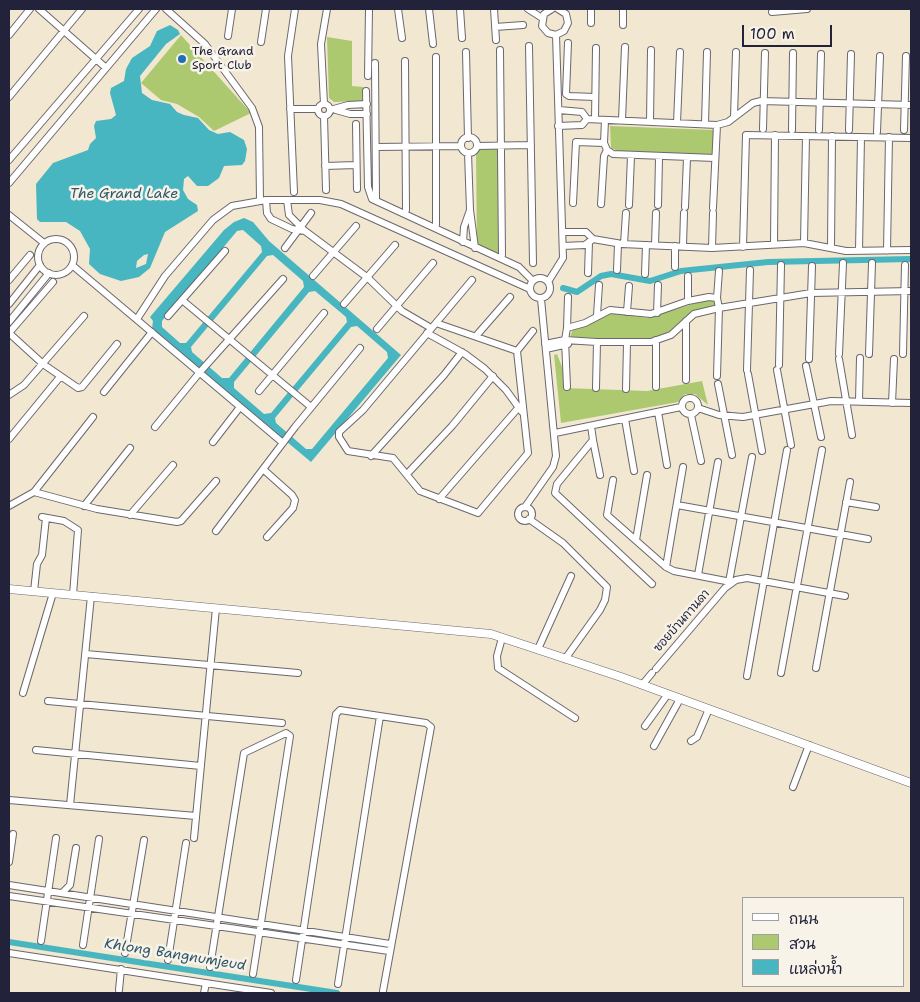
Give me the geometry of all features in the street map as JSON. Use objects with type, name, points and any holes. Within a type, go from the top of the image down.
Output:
[{"type":"street","points":[[9,35],[30,9]]},
{"type":"street","points":[[39,9],[105,67]]},
{"type":"street","points":[[9,97],[82,9]]},
{"type":"street","points":[[9,160],[139,9]]},
{"type":"street","points":[[9,183],[105,67],[156,9]]},
{"type":"street","points":[[166,9],[212,52],[257,118],[263,200],[267,213],[272,219],[302,229]]},
{"type":"street","points":[[228,36],[232,9]]},
{"type":"street","points":[[261,42],[266,9]]},
{"type":"street","points":[[294,192],[288,53],[295,9]]},
{"type":"street","points":[[324,104],[321,44],[328,9]]},
{"type":"street","points":[[368,76],[369,9]]},
{"type":"street","points":[[398,9],[402,38]]},
{"type":"street","points":[[429,9],[433,44]]},
{"type":"street","points":[[460,9],[462,38]]},
{"type":"street","points":[[494,9],[496,40]]},
{"type":"street","points":[[528,9],[542,18],[544,30],[556,35]]},
{"type":"street","points":[[542,18],[550,9]]},
{"type":"street","points":[[591,9],[591,22]]},
{"type":"street","points":[[623,9],[623,25]]},
{"type":"street","points":[[772,12],[807,9]]},
{"type":"street","points":[[556,35],[567,28],[568,19],[562,10]]},
{"type":"street","points":[[495,27],[523,25]]},
{"type":"street","points":[[548,282],[560,266],[564,246],[556,35]]},
{"type":"street","points":[[568,43],[566,94],[569,96],[595,97]]},
{"type":"street","points":[[529,46],[533,263]]},
{"type":"street","points":[[595,119],[596,48]]},
{"type":"street","points":[[622,120],[625,48]]},
{"type":"street","points":[[500,50],[502,255]]},
{"type":"street","points":[[650,122],[651,50]]},
{"type":"street","points":[[466,52],[468,138]]},
{"type":"street","points":[[677,123],[680,52]]},
{"type":"street","points":[[706,124],[707,52]]},
{"type":"street","points":[[734,117],[736,52]]},
{"type":"street","points":[[763,129],[765,53]]},
{"type":"street","points":[[792,130],[793,53]]},
{"type":"street","points":[[818,130],[821,54]]},
{"type":"street","points":[[849,130],[851,54]]},
{"type":"street","points":[[877,132],[880,56]]},
{"type":"street","points":[[904,130],[908,105],[906,56]]},
{"type":"street","points":[[436,57],[436,225]]},
{"type":"street","points":[[405,61],[406,210]]},
{"type":"street","points":[[375,63],[376,198]]},
{"type":"street","points":[[366,91],[370,196],[519,268],[533,281]]},
{"type":"street","points":[[587,119],[717,125],[734,117],[753,103],[792,102],[908,105]]},
{"type":"street","points":[[290,109],[318,109],[324,104]]},
{"type":"street","points":[[324,104],[333,110],[350,114],[366,114]]},
{"type":"street","points":[[324,116],[333,110],[349,105],[367,104]]},
{"type":"street","points":[[318,109],[320,114],[324,116]]},
{"type":"street","points":[[558,110],[582,112],[587,119]]},
{"type":"street","points":[[324,116],[326,190]]},
{"type":"street","points":[[558,126],[582,125],[587,119]]},
{"type":"street","points":[[605,120],[604,143],[607,150],[613,154],[659,158],[715,158]]},
{"type":"street","points":[[356,124],[357,189]]},
{"type":"street","points":[[712,248],[717,125]]},
{"type":"street","points":[[743,247],[746,135],[911,138]]},
{"type":"street","points":[[774,244],[775,135]]},
{"type":"street","points":[[804,243],[806,136]]},
{"type":"street","points":[[831,248],[832,136]]},
{"type":"street","points":[[859,251],[861,137]]},
{"type":"street","points":[[887,251],[889,137]]},
{"type":"street","points":[[468,138],[475,140],[476,146],[475,150],[468,153],[464,152],[461,146],[463,140],[468,138]]},
{"type":"street","points":[[573,203],[576,142],[604,143]]},
{"type":"street","points":[[476,146],[531,145]]},
{"type":"street","points":[[376,147],[461,146]]},
{"type":"street","points":[[600,204],[604,156],[607,150]]},
{"type":"street","points":[[468,153],[470,210],[475,248]]},
{"type":"street","points":[[629,205],[631,156]]},
{"type":"street","points":[[658,205],[659,158]]},
{"type":"street","points":[[683,246],[686,158]]},
{"type":"street","points":[[325,166],[356,165]]},
{"type":"street","points":[[136,319],[165,276],[213,220],[232,206],[263,200],[320,200],[341,204],[530,289]]},
{"type":"street","points":[[287,200],[289,215],[302,229],[368,278],[396,306],[431,328],[493,376],[521,410]]},
{"type":"street","points":[[463,242],[464,227],[470,210]]},
{"type":"street","points":[[285,248],[302,229],[311,213]]},
{"type":"street","points":[[617,270],[626,213]]},
{"type":"street","points":[[655,245],[656,213]]},
{"type":"street","points":[[9,215],[44,243]]},
{"type":"street","points":[[313,276],[356,226]]},
{"type":"street","points":[[563,232],[586,232],[591,241],[588,273]]},
{"type":"street","points":[[56,239],[67,242],[74,251],[72,265],[60,274],[49,273],[40,264],[39,253],[44,243],[56,239]]},
{"type":"street","points":[[564,246],[585,245],[591,241],[712,248],[804,243],[859,251],[911,250]]},
{"type":"street","points":[[344,304],[395,245]]},
{"type":"street","points":[[645,274],[646,245]]},
{"type":"street","points":[[675,246],[675,267]]},
{"type":"street","points":[[168,316],[225,251]]},
{"type":"street","points":[[9,280],[30,254]]},
{"type":"street","points":[[377,329],[433,262]]},
{"type":"street","points":[[843,263],[839,356],[848,400],[852,435]]},
{"type":"street","points":[[869,354],[872,263]]},
{"type":"street","points":[[9,304],[40,264]]},
{"type":"street","points":[[902,354],[908,290],[905,264]]},
{"type":"street","points":[[72,265],[284,442]]},
{"type":"street","points":[[747,676],[789,447],[778,367],[781,265]]},
{"type":"street","points":[[809,359],[812,266]]},
{"type":"street","points":[[750,270],[748,372],[762,451]]},
{"type":"street","points":[[717,376],[719,272]]},
{"type":"street","points":[[9,322],[49,273]]},
{"type":"street","points":[[688,276],[688,301]]},
{"type":"street","points":[[155,427],[200,371],[283,278]]},
{"type":"street","points":[[541,278],[548,282],[551,288],[549,294],[542,299],[532,295],[530,289],[533,281],[541,278]]},
{"type":"street","points":[[472,280],[362,410],[339,432],[339,437],[348,451],[393,458],[418,489],[472,513],[480,512],[527,456],[521,410],[517,351],[533,331]]},
{"type":"street","points":[[53,282],[9,333],[43,364],[78,388],[82,388],[117,344]]},
{"type":"street","points":[[597,315],[599,285]]},
{"type":"street","points":[[657,312],[658,285]]},
{"type":"street","points":[[627,312],[629,286]]},
{"type":"street","points":[[546,347],[567,342],[627,343],[656,340],[671,335],[694,314],[780,297],[842,291],[908,290]]},
{"type":"street","points":[[476,336],[510,297]]},
{"type":"street","points":[[568,297],[568,387]]},
{"type":"street","points":[[567,328],[585,323],[597,315],[610,310],[657,312],[688,301],[709,297],[717,298]]},
{"type":"street","points":[[530,519],[524,521],[518,516],[520,510],[525,507],[552,467],[556,456],[542,299]]},
{"type":"street","points":[[182,300],[311,407]]},
{"type":"street","points":[[259,391],[271,374],[324,313]]},
{"type":"street","points":[[9,395],[24,385],[84,316]]},
{"type":"street","points":[[686,321],[686,380]]},
{"type":"street","points":[[431,328],[476,336],[517,351]]},
{"type":"street","points":[[104,392],[152,332]]},
{"type":"street","points":[[656,340],[656,387]]},
{"type":"street","points":[[596,388],[597,342]]},
{"type":"street","points":[[626,389],[627,343]]},
{"type":"street","points":[[216,531],[295,427],[360,348]]},
{"type":"street","points":[[371,456],[444,375],[462,352]]},
{"type":"street","points":[[859,401],[860,358]]},
{"type":"street","points":[[892,403],[894,359]]},
{"type":"street","points":[[806,366],[821,437]]},
{"type":"street","points":[[407,474],[452,426],[493,376]]},
{"type":"street","points":[[9,439],[60,377]]},
{"type":"street","points":[[718,384],[732,455]]},
{"type":"street","points":[[691,415],[684,413],[681,407],[683,401],[689,398],[695,400],[698,408]]},
{"type":"street","points":[[698,408],[725,416],[756,415],[814,404],[848,400],[911,403]]},
{"type":"street","points":[[213,442],[240,407]]},
{"type":"street","points":[[555,433],[681,407]]},
{"type":"street","points":[[691,415],[698,408]]},
{"type":"street","points":[[440,499],[521,410]]},
{"type":"street","points":[[658,412],[667,465]]},
{"type":"street","points":[[691,415],[702,461]]},
{"type":"street","points":[[9,506],[34,492],[93,418]]},
{"type":"street","points":[[625,419],[634,471]]},
{"type":"street","points":[[592,426],[600,475]]},
{"type":"street","points":[[593,440],[557,484],[555,493],[652,584]]},
{"type":"street","points":[[84,506],[130,448]]},
{"type":"street","points":[[781,673],[822,450]]},
{"type":"street","points":[[729,584],[752,457]]},
{"type":"street","points":[[698,575],[718,462]]},
{"type":"street","points":[[130,515],[173,465]]},
{"type":"street","points":[[666,567],[683,467]]},
{"type":"street","points":[[264,470],[295,500],[293,508],[267,537]]},
{"type":"street","points":[[636,540],[646,475]]},
{"type":"street","points":[[613,480],[607,515],[666,567],[674,571],[698,575],[729,584],[743,578],[845,596]]},
{"type":"street","points":[[34,492],[84,506],[162,521],[180,521],[216,481]]},
{"type":"street","points":[[816,668],[850,482]]},
{"type":"street","points":[[846,502],[876,507]]},
{"type":"street","points":[[677,505],[868,539]]},
{"type":"street","points":[[525,507],[531,512],[530,519]]},
{"type":"street","points":[[34,591],[37,564],[42,555],[44,518],[64,521],[78,530],[73,595]]},
{"type":"street","points":[[530,519],[563,543],[607,587],[605,600],[600,610],[565,658]]},
{"type":"street","points":[[538,649],[571,576]]},
{"type":"street","name":"ซอยบ้านกานดา","points":[[642,685],[729,584]]},
{"type":"street","points":[[9,589],[468,631],[502,638],[668,694],[911,783]]},
{"type":"street","points":[[23,693],[53,593]]},
{"type":"street","points":[[70,805],[77,754],[91,596]]},
{"type":"street","points":[[194,838],[216,608]]},
{"type":"street","points":[[502,638],[497,656],[498,668],[574,718]]},
{"type":"street","points":[[86,654],[298,673]]},
{"type":"street","points":[[645,726],[668,694]]},
{"type":"street","points":[[654,746],[680,699]]},
{"type":"street","points":[[48,701],[282,723]]},
{"type":"street","points":[[691,741],[697,737],[709,709]]},
{"type":"street","points":[[296,980],[336,712],[340,710],[428,723],[432,730],[383,991]]},
{"type":"street","points":[[338,984],[380,716]]},
{"type":"street","points":[[210,967],[244,753],[286,733],[290,736],[253,974]]},
{"type":"street","points":[[793,787],[810,745]]},
{"type":"street","points":[[36,750],[201,766]]},
{"type":"street","points":[[9,800],[196,816]]},
{"type":"street","points":[[9,862],[13,834]]},
{"type":"street","points":[[41,941],[56,838]]},
{"type":"street","points":[[83,945],[100,838]]},
{"type":"street","points":[[125,953],[144,840]]},
{"type":"street","points":[[168,960],[186,843]]},
{"type":"street","points":[[62,893],[70,886],[76,848]]},
{"type":"street","points":[[9,885],[346,937],[390,948]]},
{"type":"street","points":[[9,896],[344,945],[390,948]]},
{"type":"street","points":[[9,953],[271,993]]},
{"type":"street","points":[[119,990],[121,969]]},
{"type":"street","points":[[204,993],[206,983]]},
{"type":"green space","name":"The Grand Sport Club","points":[[181,35],[251,113],[214,131],[199,117],[177,104],[161,100],[141,83]]},
{"type":"green space","points":[[327,37],[352,41],[352,86],[363,87],[362,101],[334,102],[329,98]]},
{"type":"green space","points":[[610,126],[714,130],[712,155],[625,154],[611,148]]},
{"type":"green space","points":[[498,148],[500,256],[477,246],[476,152],[480,149]]},
{"type":"green space","points":[[709,299],[715,300],[716,307],[690,313],[672,330],[656,338],[643,340],[570,337],[573,329],[583,327],[601,316],[612,313],[647,318]]},
{"type":"green space","points":[[557,354],[564,372],[564,388],[647,391],[702,381],[708,405],[695,394],[685,394],[678,402],[561,423],[554,355]]},
{"type":"water","name":"The Grand Lake","points":[[170,25],[178,30],[180,34],[166,44],[140,76],[142,93],[152,100],[170,104],[177,112],[198,118],[209,130],[218,134],[230,132],[244,140],[247,149],[245,161],[242,165],[224,166],[219,178],[208,186],[197,186],[188,176],[184,179],[183,190],[188,199],[197,205],[198,211],[165,232],[150,268],[139,277],[121,281],[100,274],[89,264],[90,249],[80,231],[66,222],[40,222],[37,219],[36,184],[53,163],[88,150],[90,144],[96,138],[94,126],[96,121],[111,119],[116,115],[110,93],[111,88],[124,81],[126,69],[132,58],[150,46],[157,31]],"holes":[[[148,254],[146,264],[136,268],[137,261]]]},
{"type":"water","points":[[244,218],[253,222],[269,241],[401,355],[311,462],[152,329],[153,321],[150,317],[224,230],[234,222]],"holes":[[[243,230],[261,246],[262,252],[186,343],[180,343],[162,327],[162,321],[237,231]],[[273,255],[303,281],[304,287],[229,378],[222,378],[192,352],[191,347],[267,256]],[[315,291],[346,317],[347,322],[271,413],[264,414],[234,388],[234,382],[309,292]],[[357,326],[387,352],[388,358],[312,449],[306,449],[276,423],[275,418],[351,327]]]},
{"type":"waterway","points":[[563,288],[577,292],[601,276],[611,274],[650,281],[681,271],[768,262],[911,259]]},
{"type":"waterway","name":"Khlong Bangnumjeud","points":[[9,942],[337,993]]},
{"type":"place","name":"The Grand Sport Club","points":[[182,59]]}]
